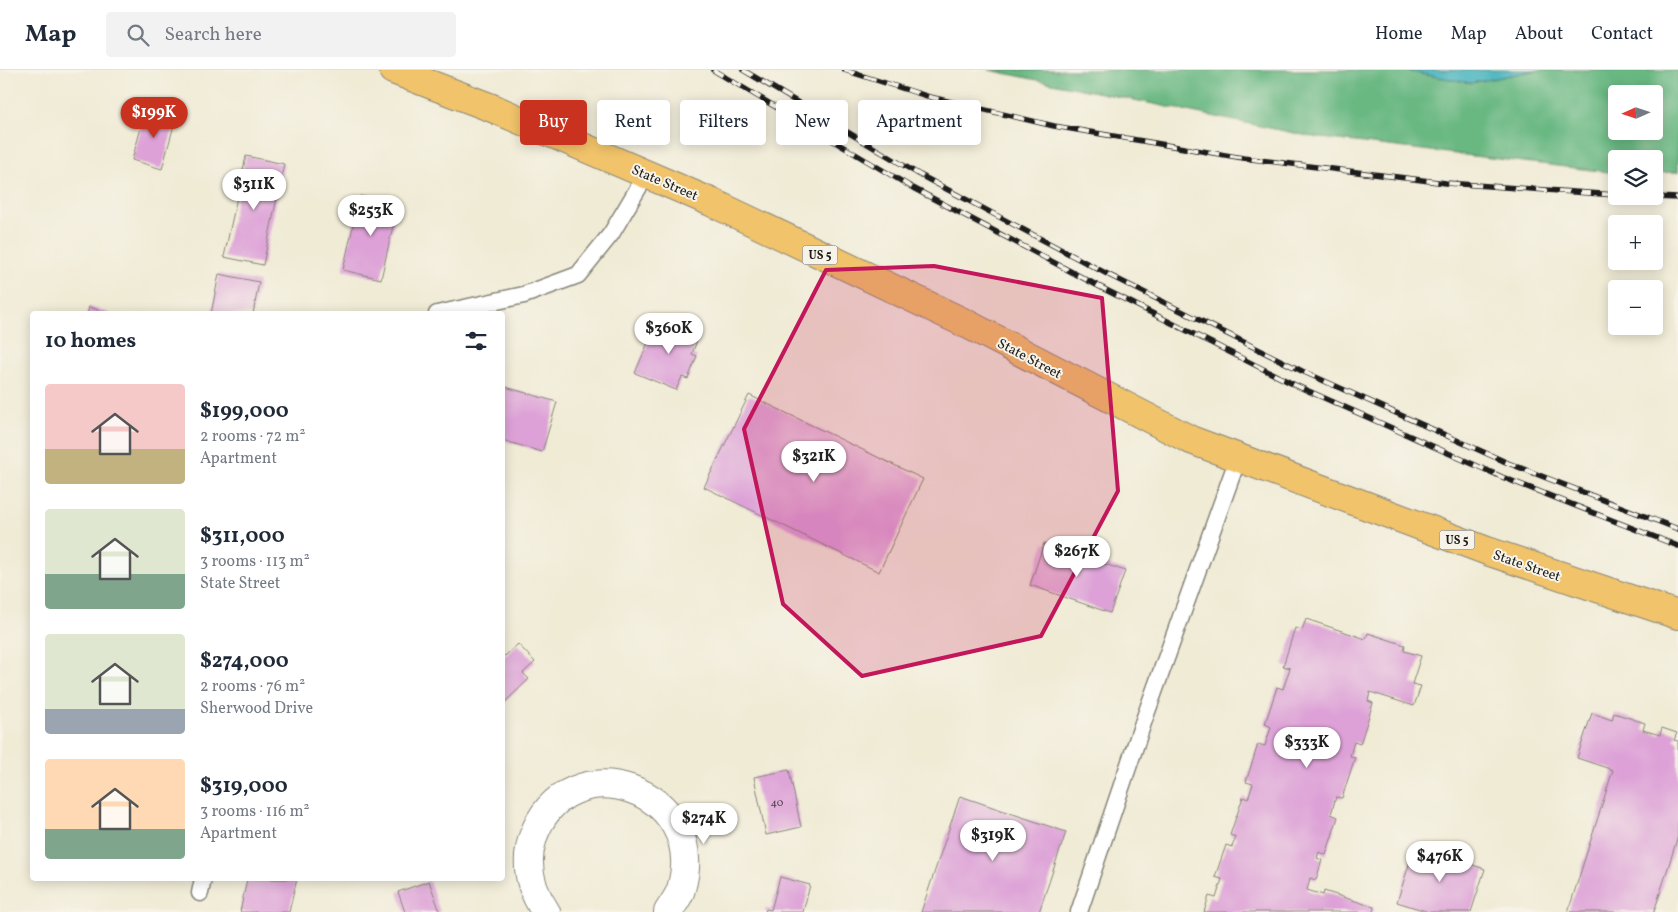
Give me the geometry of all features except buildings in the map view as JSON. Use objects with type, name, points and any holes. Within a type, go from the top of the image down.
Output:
[{"type":"main road","name":"State Street","points":[[393,70],[492,108],[711,202],[967,324],[1191,440],[1490,552],[1678,615]]},
{"type":"street","points":[[546,912],[536,896],[528,873],[530,848],[538,825],[552,805],[573,791],[596,784],[621,785],[647,794],[668,812],[682,836],[686,863],[681,890],[668,912]]},
{"type":"lane","points":[[450,311],[524,294],[578,275],[611,234],[646,174]]},
{"type":"lane","points":[[1079,912],[1145,717],[1238,458]]},
{"type":"highlighted area","points":[[934,266],[1102,298],[1118,491],[1041,636],[862,676],[783,604],[744,429],[826,270]]},
{"type":"green space","points":[[989,70],[1401,70],[1471,83],[1537,70],[1678,70],[1678,172],[1663,173],[1663,150],[1608,150],[1608,172],[1313,137]]},
{"type":"water","points":[[1401,70],[1537,70],[1471,83]]},
{"type":"railway","points":[[713,70],[913,188],[1104,289],[1295,385],[1502,477],[1678,546]]},
{"type":"railway","points":[[743,70],[920,175],[1111,276],[1302,371],[1508,463],[1678,529]]},
{"type":"railway","points":[[844,70],[930,97],[1054,126],[1243,158],[1446,183],[1608,194]]},
{"type":"railway","points":[[1663,197],[1678,198]]}]
